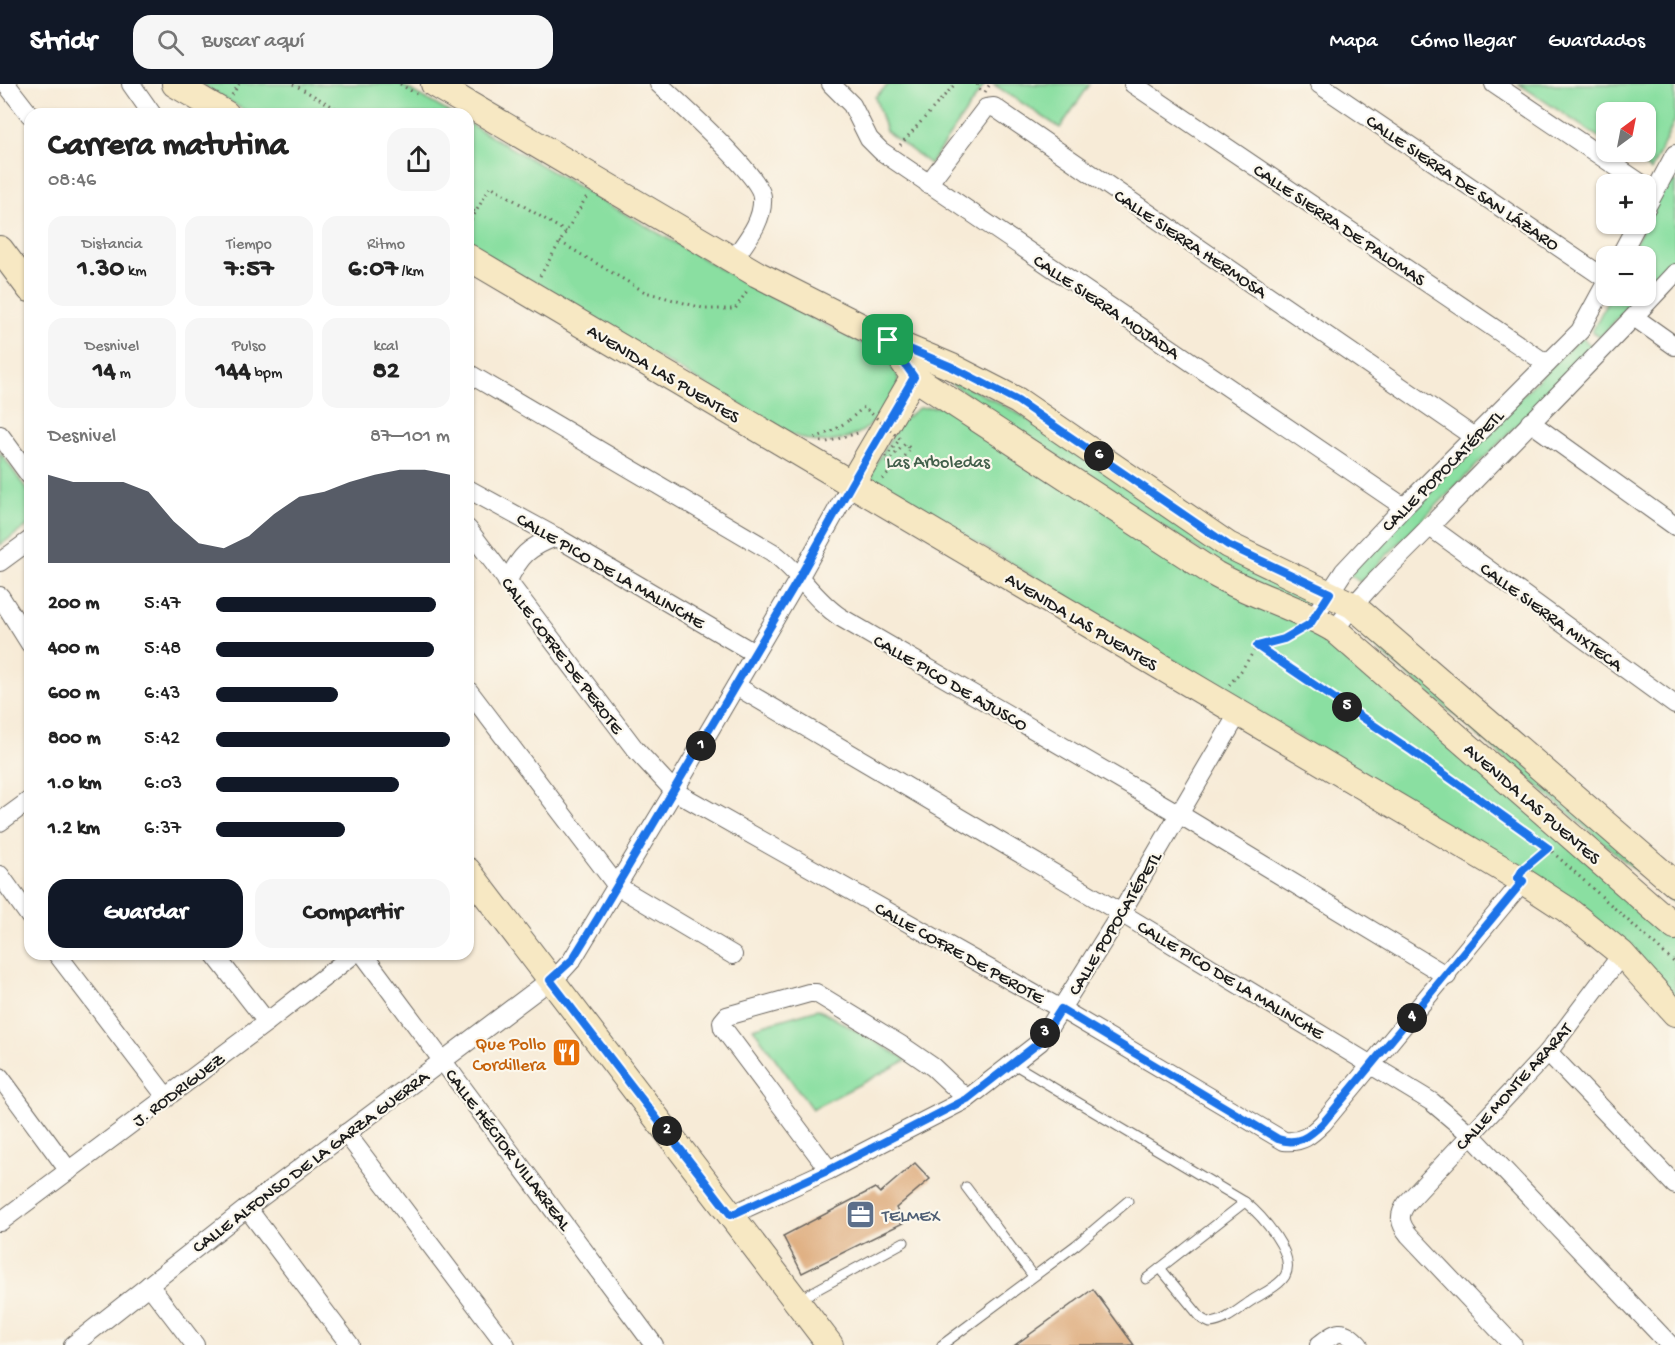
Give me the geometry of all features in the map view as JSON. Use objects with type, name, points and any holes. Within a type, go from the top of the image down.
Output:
[{"type":"street","points":[[6,84],[25,108]]},
{"type":"street","points":[[131,84],[148,108]]},
{"type":"street","points":[[175,84],[227,108]]},
{"type":"street","name":"AVENIDA LAS PUENTES","points":[[434,84],[733,260],[888,340],[952,367],[1018,401],[1228,545],[1352,605],[1675,884]]},
{"type":"street","points":[[659,84],[746,169],[761,191],[758,223],[733,260]]},
{"type":"street","name":"CALLE SIERRA MOJADA","points":[[831,84],[853,107],[872,143],[889,157],[1404,507]]},
{"type":"street","name":"CALLE SIERRA DE PALOMAS","points":[[1133,84],[1546,364]]},
{"type":"street","name":"CALLE SIERRA DE SAN LÁZARO","points":[[1319,84],[1596,274]]},
{"type":"street","points":[[1494,84],[1620,174]]},
{"type":"street","name":"CALLE SIERRA HERMOSA","points":[[928,184],[986,108],[994,107],[1474,437]]},
{"type":"street","points":[[1656,181],[1674,158]]},
{"type":"street","points":[[0,249],[24,281]]},
{"type":"street","name":"AVENIDA LAS PUENTES","points":[[474,261],[1521,880],[1566,909],[1622,954],[1675,1013]]},
{"type":"street","name":"CALLE POPOCATÉPETL","points":[[1324,623],[1352,605],[1675,273]]},
{"type":"street","name":"CALLE POPOCATÉPETL","points":[[1324,623],[1330,593],[1344,571],[1404,507],[1580,331],[1596,300]]},
{"type":"street","points":[[1634,317],[1675,346]]},
{"type":"street","points":[[1580,331],[1600,351]]},
{"type":"street","name":"AVENIDA LAS PUENTES","points":[[888,340],[914,377],[1215,574],[1245,590],[1324,623],[1673,922]]},
{"type":"street","name":"CALLE PICO DE AJUSCO","points":[[474,376],[779,556],[817,599],[840,617],[1179,814],[1447,976]]},
{"type":"street","points":[[852,483],[914,377]]},
{"type":"street","points":[[1530,422],[1675,526]]},
{"type":"street","points":[[0,435],[24,468]]},
{"type":"street","name":"CALLE ALFONSO DE LA GARZA GUERRA","points":[[73,1345],[247,1208],[442,1059],[550,980],[572,960],[736,686],[852,483]]},
{"type":"street","name":"CALLE PICO DE LA MALINCHE","points":[[474,492],[556,537],[754,653]]},
{"type":"street","name":"CALLE SIERRA MIXTECA","points":[[1430,527],[1675,705]]},
{"type":"street","name":"CALLE COFRE DE PEROTE","points":[[474,537],[635,750],[674,791],[1061,1009],[1284,1141],[1300,1141],[1310,1136],[1323,1123],[1447,976],[1521,880]]},
{"type":"street","points":[[507,582],[525,553],[535,544],[556,537]]},
{"type":"street","points":[[0,562],[24,544]]},
{"type":"street","points":[[0,596],[24,634]]},
{"type":"street","name":"CALLE PICO DE LA MALINCHE","points":[[736,686],[1121,913],[1432,1101],[1471,1135],[1670,1345]]},
{"type":"street","points":[[474,698],[617,886],[733,955]]},
{"type":"street","name":"CALLE POPOCATÉPETL","points":[[731,1215],[829,1170],[967,1099],[1040,1042],[1121,913],[1238,714]]},
{"type":"street","points":[[3,813],[24,803]]},
{"type":"street","points":[[0,875],[24,909]]},
{"type":"street","points":[[474,879],[796,1301],[822,1342]]},
{"type":"street","name":"CALLE MONTE ARARAT","points":[[1513,1345],[1409,1235],[1400,1221],[1400,1215],[1407,1203],[1548,1052],[1622,954]]},
{"type":"street","points":[[62,960],[167,1098]]},
{"type":"street","points":[[219,960],[267,1022]]},
{"type":"street","name":"J. RODRIGUEZ","points":[[0,1222],[167,1098],[346,960]]},
{"type":"street","name":"CALLE HÉCTOR VILLARREAL","points":[[368,960],[654,1345]]},
{"type":"street","points":[[829,1170],[723,1028],[722,1022],[727,1016],[816,993],[901,1044],[933,1067],[967,1099]]},
{"type":"street","points":[[1548,1052],[1675,1185]]},
{"type":"street","points":[[0,1077],[69,1171]]},
{"type":"street","points":[[346,1133],[506,1345]]},
{"type":"street","points":[[247,1208],[350,1345]]},
{"type":"street","points":[[149,1285],[195,1345]]},
{"type":"street","points":[[1319,1345],[1340,1332],[1345,1332],[1359,1345]]},
{"type":"lane","points":[[1012,1063],[1245,1202],[1274,1233],[1286,1255],[1288,1268],[1280,1282],[1226,1318],[1210,1323],[1202,1319],[1160,1268]]},
{"type":"lane","points":[[966,1187],[1033,1276]]},
{"type":"lane","points":[[942,1345],[1076,1245],[1128,1201]]},
{"type":"lane","points":[[1146,1279],[1245,1202]]},
{"type":"lane","points":[[796,1301],[903,1242]]},
{"type":"path","points":[[227,108],[239,84]]},
{"type":"path","points":[[292,84],[335,108]]},
{"type":"path","points":[[889,157],[956,84]]},
{"type":"path","points":[[977,84],[984,96]]},
{"type":"path","points":[[474,215],[491,186],[566,232]]},
{"type":"path","points":[[535,285],[589,192]]},
{"type":"path","points":[[560,242],[645,292],[706,309],[735,309],[750,286]]},
{"type":"path","points":[[866,428],[858,434],[827,442],[807,441],[829,432],[849,420],[864,407],[900,439],[885,458],[887,462],[905,444],[911,449],[893,470]]},
{"type":"path","points":[[873,422],[879,415]]},
{"type":"path","points":[[891,439],[896,430]]},
{"type":"path","points":[[881,456],[886,448]]},
{"type":"path","points":[[1224,690],[1241,671],[1257,646],[1284,639],[1310,624],[1324,623]]},
{"type":"path","points":[[1257,646],[1412,751],[1548,848],[1675,963]]},
{"type":"path","points":[[1521,880],[1523,869],[1555,842]]},
{"type":"green space","points":[[201,84],[400,84],[442,108],[240,108]]},
{"type":"green space","points":[[889,84],[985,84],[930,164],[886,131],[875,97]]},
{"type":"green space","points":[[993,84],[1090,84],[1060,128]]},
{"type":"green space","points":[[1519,84],[1675,84],[1675,120],[1656,160],[1656,102],[1596,102],[1596,135]]},
{"type":"green space","name":"Las Arboledas","points":[[474,126],[750,286],[877,351],[891,363],[898,375],[894,395],[883,411],[863,430],[846,438],[821,442],[790,434],[474,250]]},
{"type":"green space","points":[[1637,162],[1655,162],[1651,171]]},
{"type":"green space","points":[[1675,181],[1675,258],[1656,278],[1656,246],[1634,246],[1640,234],[1656,234],[1656,202],[1665,184]]},
{"type":"green space","points":[[1605,306],[1629,306],[1600,337],[1592,332]]},
{"type":"green space","points":[[1581,337],[1594,348],[1360,582],[1345,571]]},
{"type":"green space","points":[[923,364],[1016,412],[1311,599],[1308,605],[1260,590],[1099,485]]},
{"type":"green space","name":"Las Arboledas","points":[[944,406],[1309,624],[1675,936],[1675,1004],[1622,946],[1245,703],[873,481],[871,472],[901,421],[919,408]]},
{"type":"green space","points":[[0,452],[24,486],[24,528],[0,545]]},
{"type":"green space","points":[[1367,629],[1675,893],[1675,904],[1361,635]]},
{"type":"green space","points":[[818,1009],[907,1060],[812,1109],[753,1028]]},
{"type":"building","name":"TELMEX","points":[[915,1163],[930,1179],[896,1208],[903,1223],[802,1273],[783,1236],[875,1188],[880,1193]]},
{"type":"building","points":[[1093,1289],[1134,1345],[1015,1345]]},
{"type":"place","name":"Que Pollo Cordillera","points":[[567,1053]]},
{"type":"place","name":"TELMEX","points":[[861,1215]]},
{"type":"route","points":[[888,340],[952,367],[1018,401],[1228,545],[1330,593],[1310,624],[1284,639],[1257,646],[1412,751],[1548,848],[1523,869],[1518,878],[1523,881],[1447,976],[1310,1136],[1292,1142],[1278,1139],[1061,1009],[1040,1042],[967,1099],[829,1170],[731,1215],[550,980],[572,960],[599,916],[736,686],[914,377],[888,340]]}]
